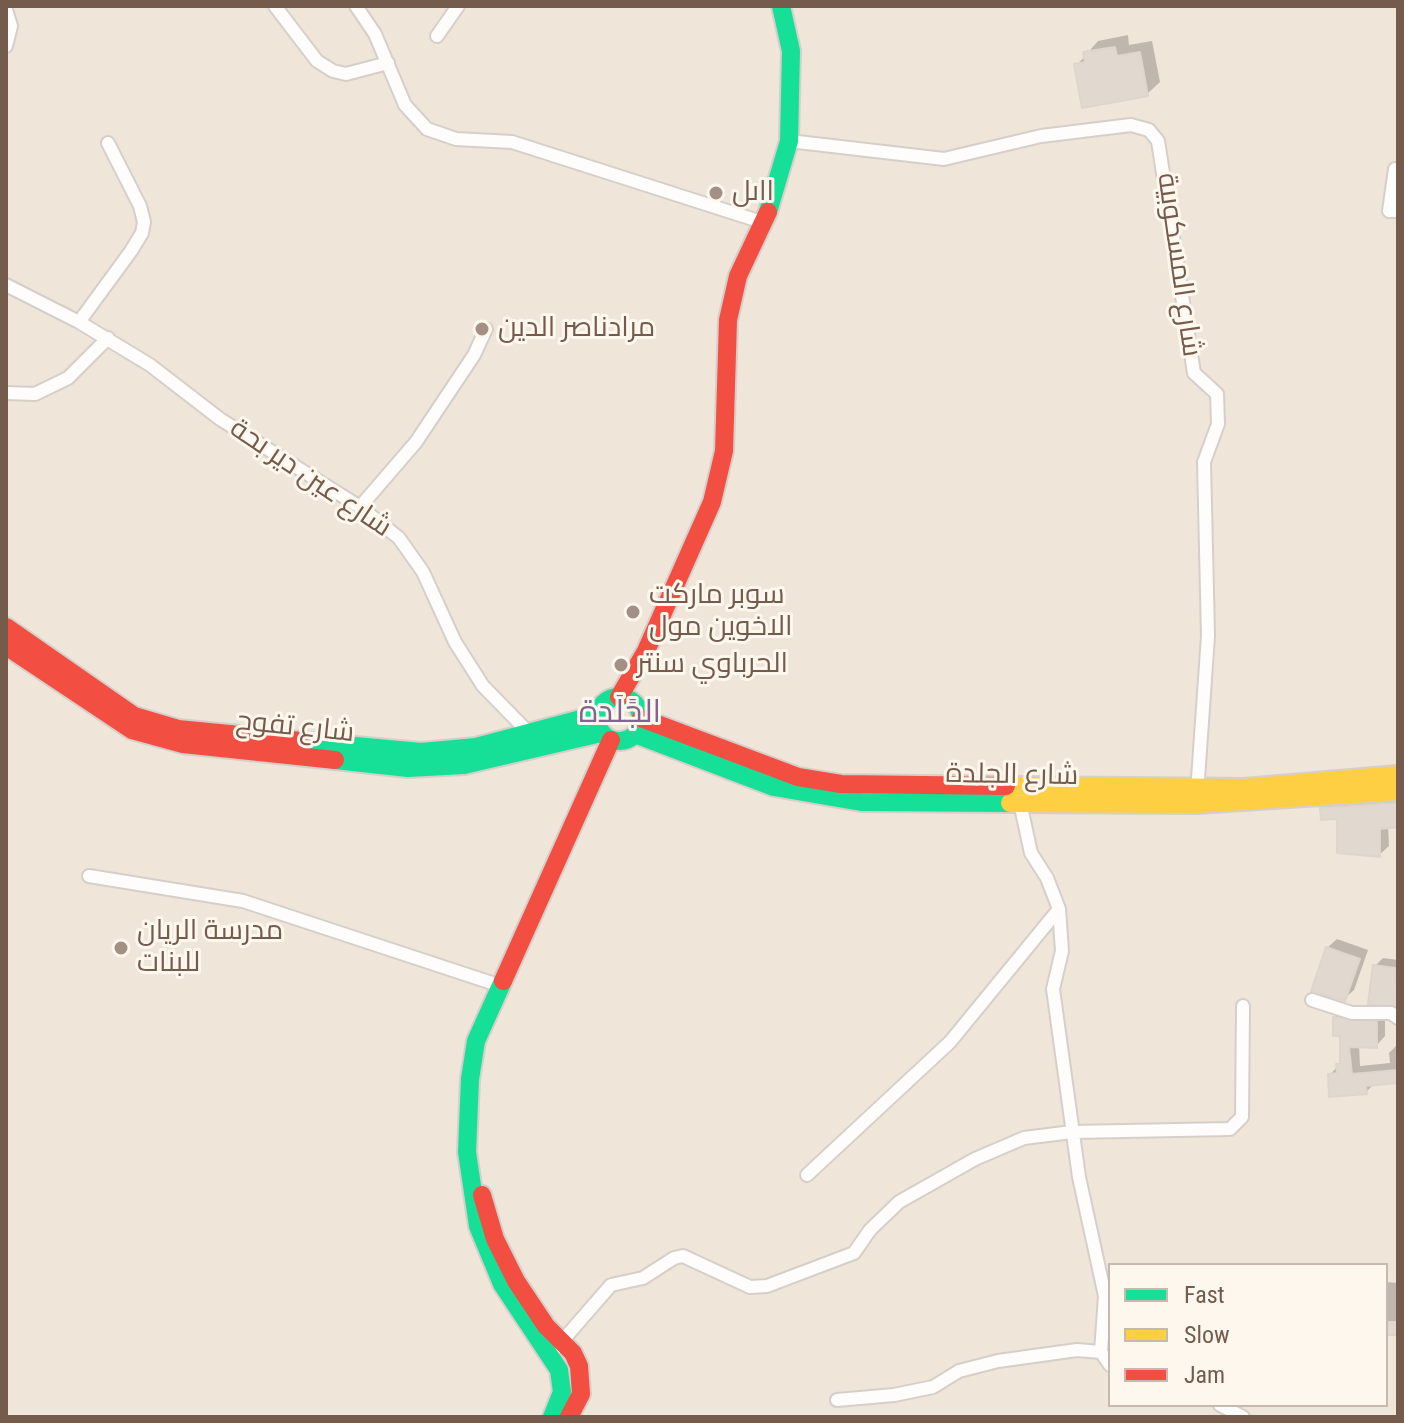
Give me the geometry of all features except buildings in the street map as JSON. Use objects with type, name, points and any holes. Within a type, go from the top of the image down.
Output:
[{"type":"street","points":[[275,6],[317,61],[333,71],[346,74],[388,63]]},
{"type":"street","points":[[356,6],[375,34],[411,115],[436,134],[512,142],[765,223]]},
{"type":"street","points":[[437,36],[458,6]]},
{"type":"street","points":[[552,1417],[562,1392],[556,1348],[495,1239],[482,1193],[477,1151],[480,1086],[501,986],[603,729],[605,701],[619,697],[646,651],[712,502],[724,451],[728,320],[738,276],[765,223],[789,141],[791,51],[781,6]]},
{"type":"street","points":[[6,10],[11,26],[6,46]]},
{"type":"street","name":"شارع المسكوبية","points":[[789,141],[944,159],[1041,136],[1131,125],[1144,127],[1156,136],[1161,150],[1194,373],[1217,394],[1218,424],[1204,462],[1208,636],[1197,796]]},
{"type":"street","points":[[79,322],[131,251],[144,222],[134,192],[108,143]]},
{"type":"street","points":[[1395,169],[1389,211],[1398,211]]},
{"type":"street","name":"شارع عين دير بحة","points":[[6,285],[108,338],[150,365],[220,419],[360,507],[399,538],[423,572],[455,642],[483,686],[533,742]]},
{"type":"street","points":[[360,507],[416,442],[474,355],[486,329]]},
{"type":"street","points":[[6,393],[35,394],[68,378],[108,338]]},
{"type":"street","points":[[6,627],[134,716],[178,729],[421,752],[533,742],[603,729],[624,741],[638,719],[646,651]]},
{"type":"street","name":"شارع تفوح","points":[[6,646],[106,716],[156,739],[408,768],[464,765],[533,742]]},
{"type":"street","name":"شارع الجلدة","points":[[619,697],[638,719],[801,795],[861,802],[1018,795],[1197,796],[1398,791]]},
{"type":"street","name":"شارع الجلدة","points":[[1197,796],[1244,788],[1398,775]]},
{"type":"street","points":[[1018,795],[1031,853],[1047,878],[1059,909],[1062,951],[1053,989],[1072,1132],[1105,1296],[1101,1352],[1108,1362]]},
{"type":"street","points":[[89,876],[243,901],[501,986]]},
{"type":"street","points":[[807,1175],[950,1042],[1059,909]]},
{"type":"street","points":[[1312,1000],[1352,1013],[1391,1013],[1398,1018]]},
{"type":"street","points":[[556,1348],[611,1285],[643,1278],[674,1258],[683,1256],[750,1287],[767,1286],[854,1253],[870,1230],[899,1202],[975,1159],[1024,1138],[1072,1132],[1230,1129],[1242,1117],[1243,1006]]},
{"type":"street","points":[[556,1348],[573,1353],[582,1379],[581,1394],[569,1417]]},
{"type":"street","points":[[837,1400],[894,1395],[933,1387],[959,1371],[998,1361],[1077,1350],[1101,1352]]},
{"type":"street","points":[[1224,1407],[1243,1417]]},
{"type":"shaded area","points":[[6,6],[1398,6],[1398,1417],[6,1417]]},
{"type":"traffic: fast","points":[[768,212],[789,141],[791,51],[781,6]]},
{"type":"traffic: fast","points":[[619,697],[635,703],[641,719],[635,735],[619,741],[603,735],[597,719],[603,703],[619,697]]},
{"type":"traffic: fast","points":[[301,741],[421,752],[476,747],[596,715]]},
{"type":"traffic: fast","points":[[335,760],[408,768],[464,765],[601,733]]},
{"type":"traffic: fast","points":[[635,734],[774,787],[861,802],[1010,803]]},
{"type":"traffic: fast","points":[[503,981],[476,1041],[470,1079],[467,1152],[478,1226],[502,1284],[559,1370],[562,1392],[552,1417]]},
{"type":"traffic: slow","points":[[1006,786],[1244,788],[1398,775]]},
{"type":"traffic: slow","points":[[1010,803],[1196,804],[1398,791]]},
{"type":"traffic: jam","points":[[619,697],[646,651],[712,502],[724,451],[728,320],[738,276],[768,212]]},
{"type":"traffic: jam","points":[[6,627],[134,716],[178,729],[301,741]]},
{"type":"traffic: jam","points":[[6,646],[132,730],[183,744],[335,760]]},
{"type":"traffic: jam","points":[[641,718],[798,777],[841,784],[1006,786]]},
{"type":"traffic: jam","points":[[503,981],[611,740]]},
{"type":"traffic: jam","points":[[482,1195],[495,1239],[516,1281],[546,1326],[573,1353],[579,1366],[581,1394],[569,1417]]},
{"type":"place","name":"ااىل","points":[[716,193]]},
{"type":"place","name":"مرادناصر الدين","points":[[482,329]]},
{"type":"place","name":"سوبر ماركت الاخوين مول","points":[[633,612]]},
{"type":"place","name":"الحرباوي سنتر","points":[[621,665]]},
{"type":"place","name":"مدرسة الريان للبنات","points":[[121,948]]},
{"type":"district","name":"الجًلَدة","points":[[620,714]]}]
